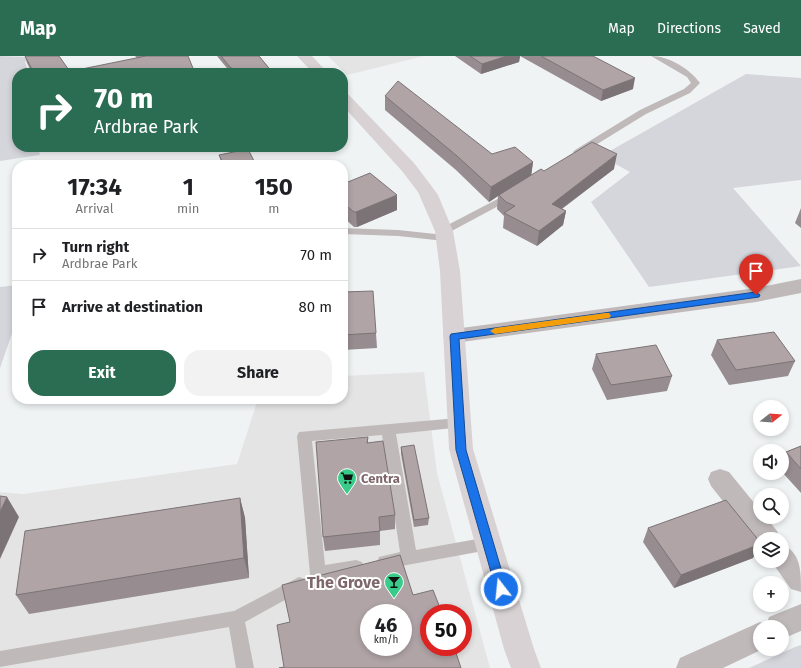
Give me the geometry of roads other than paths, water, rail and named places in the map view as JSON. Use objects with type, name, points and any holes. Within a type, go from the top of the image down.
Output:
[{"type":"main road","points":[[304,56],[316,68]]},
{"type":"main road","points":[[348,102],[416,177],[429,195],[444,234],[450,271],[458,423],[461,450],[464,465],[526,668]]},
{"type":"street","points":[[454,336],[756,295],[801,286]]},
{"type":"street","points":[[720,479],[762,532]]},
{"type":"street","points":[[789,565],[801,580]]},
{"type":"street","points":[[789,622],[801,617]]},
{"type":"street","points":[[691,668],[753,639]]},
{"type":"lane","points":[[572,156],[643,112],[687,91],[696,83],[690,75],[655,56]]},
{"type":"lane","points":[[348,231],[444,234],[521,189]]},
{"type":"lane","points":[[318,574],[304,436],[458,423]]},
{"type":"lane","points":[[388,429],[409,558]]},
{"type":"lane","points":[[0,659],[236,618],[318,574],[488,544]]},
{"type":"lane","points":[[236,618],[245,668]]},
{"type":"place","name":"Centra","points":[[347,495]]},
{"type":"place","name":"The Grove","points":[[394,599]]}]
